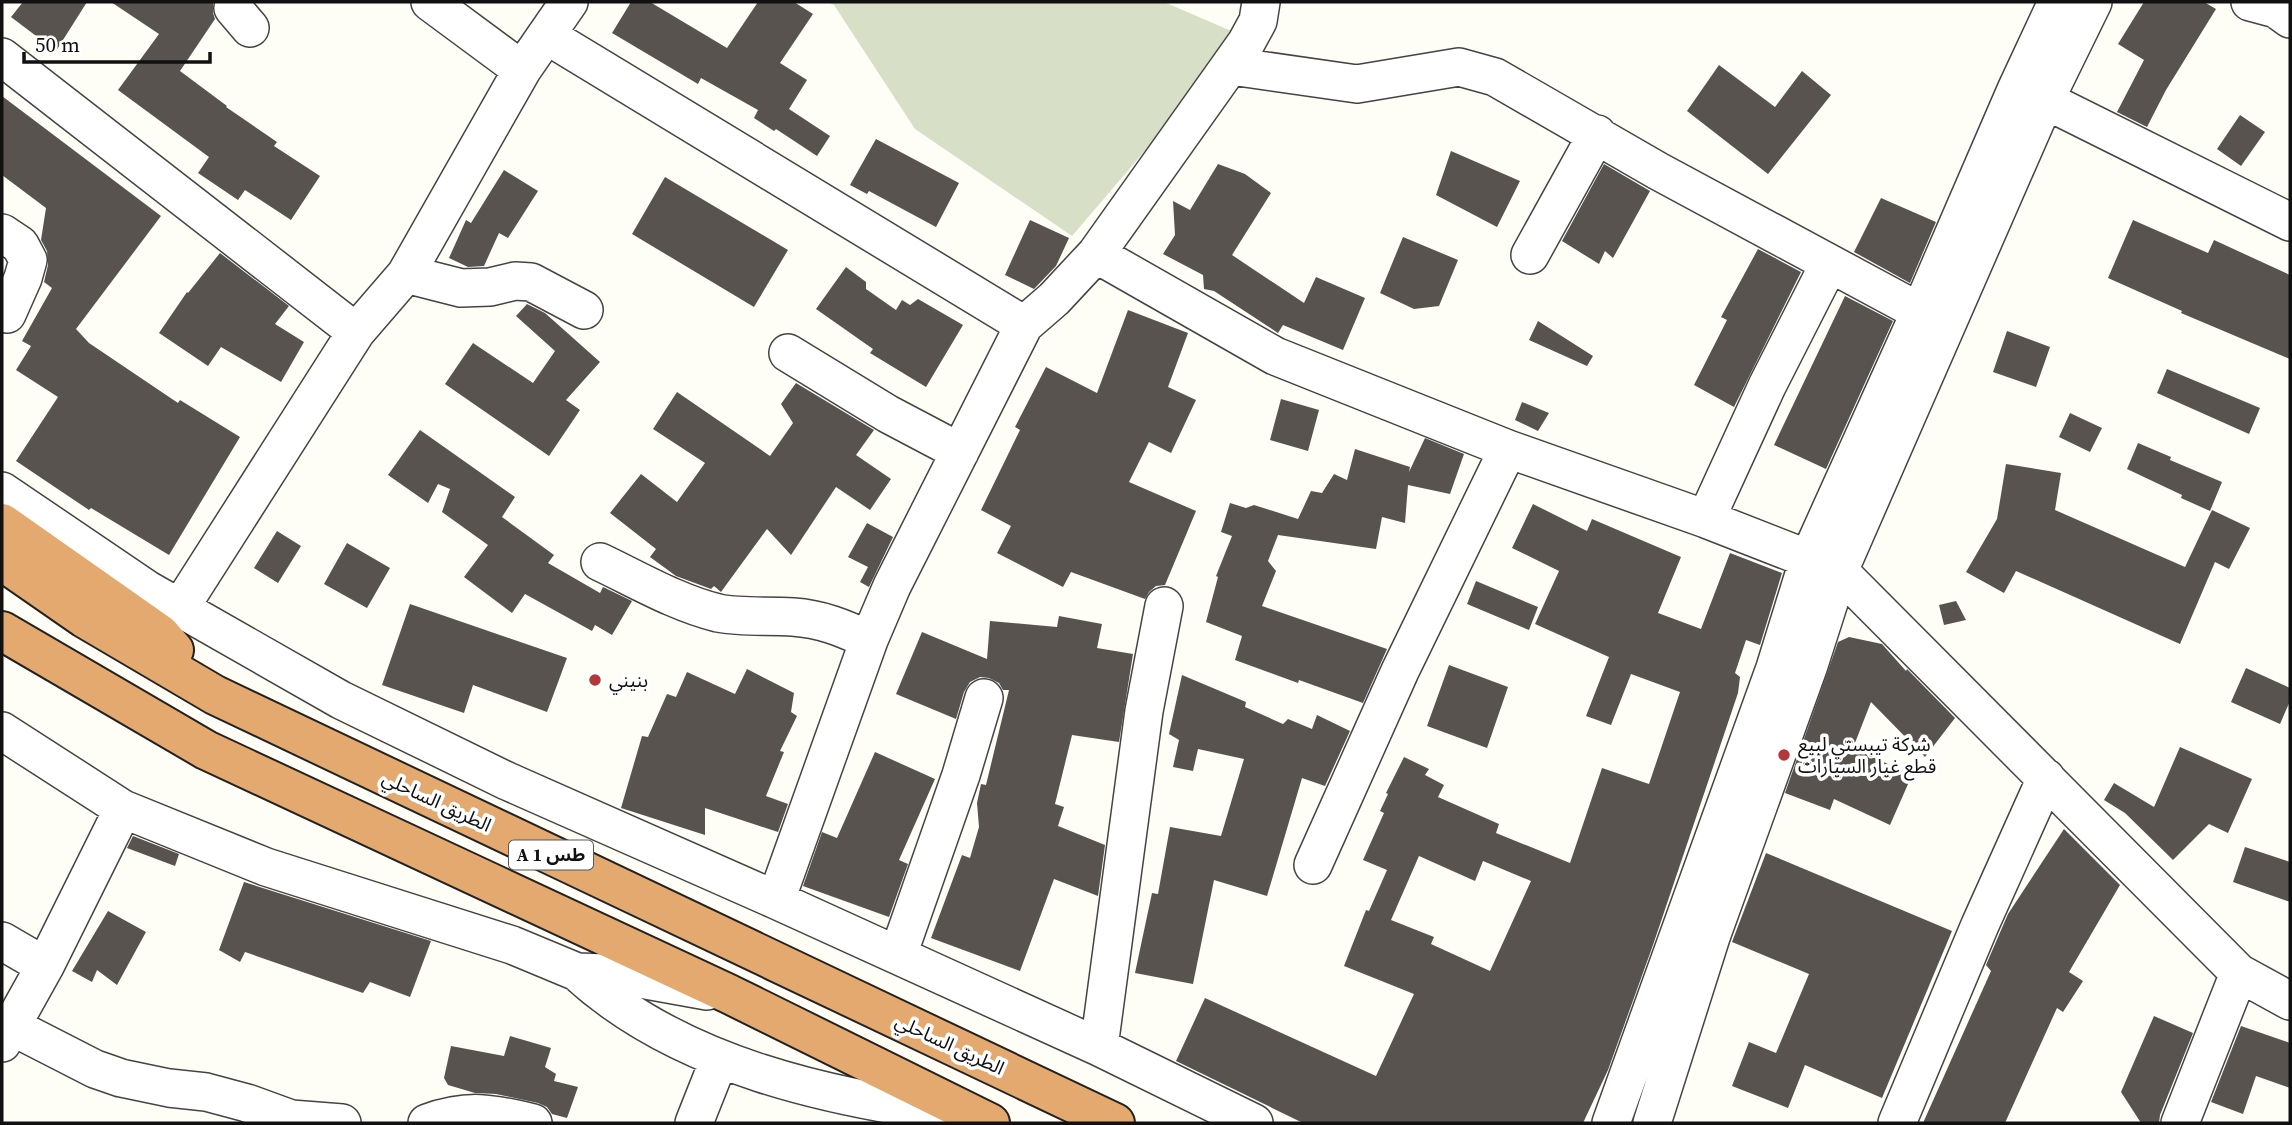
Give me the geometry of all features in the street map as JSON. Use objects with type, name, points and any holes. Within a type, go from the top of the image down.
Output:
[{"type":"highway","points":[[2,523],[160,634],[215,695]]},
{"type":"highway","name":"الطريق الساحلي","points":[[2,561],[84,618],[215,695],[1115,1123]]},
{"type":"highway","name":"A 1 طس","points":[[2,631],[206,750],[729,994],[984,1121]]},
{"type":"street","points":[[430,2],[522,70]]},
{"type":"street","points":[[180,608],[356,332],[406,274],[522,70],[569,2]]},
{"type":"street","points":[[776,900],[869,640],[892,586],[1024,325],[1054,299],[1096,254],[1230,66],[1258,21],[1261,2]]},
{"type":"street","points":[[1611,1123],[1775,667],[1824,564],[2030,95],[2057,2]]},
{"type":"street","points":[[1653,1123],[1711,937],[1808,668],[1824,564],[1920,312],[2030,95],[2093,2]]},
{"type":"street","points":[[2250,2],[2276,9],[2290,19]]},
{"type":"street","points":[[546,35],[1024,325]]},
{"type":"street","points":[[2,57],[356,332]]},
{"type":"street","points":[[1230,66],[1357,84],[1459,67],[1496,77],[1658,171],[1920,312]]},
{"type":"street","points":[[2030,95],[2290,222]]},
{"type":"street","points":[[1530,255],[1597,134]]},
{"type":"street","points":[[2,233],[20,245],[28,260],[7,314]]},
{"type":"street","points":[[1096,254],[1275,356],[1508,449],[1824,564],[2046,778],[2239,973],[2290,1001]]},
{"type":"street","points":[[1706,519],[1767,386],[1829,264]]},
{"type":"street","points":[[406,274],[461,288],[490,287],[515,281],[531,282],[584,310]]},
{"type":"street","points":[[788,353],[888,414],[960,452]]},
{"type":"street","points":[[1313,864],[1399,671],[1508,449]]},
{"type":"street","points":[[2,491],[148,590],[341,700],[483,769],[1099,1047],[1254,1123]]},
{"type":"street","points":[[600,562],[689,604],[719,613],[829,622],[869,640]]},
{"type":"street","points":[[1099,1047],[1144,711],[1164,606]]},
{"type":"street","points":[[898,955],[985,698]]},
{"type":"street","points":[[2,731],[123,809],[266,867],[512,945],[577,972],[603,995],[719,1060],[832,1093],[984,1121]]},
{"type":"street","points":[[1897,1123],[1980,925],[2046,778]]},
{"type":"street","points":[[123,809],[7,1035],[121,1078],[206,1092],[291,1119],[342,1123]]},
{"type":"street","points":[[2,942],[45,965]]},
{"type":"street","points":[[577,972],[607,973],[729,994]]},
{"type":"street","points":[[2180,1123],[2239,973]]},
{"type":"street","points":[[694,1123],[719,1060]]},
{"type":"street","points":[[427,1123],[470,1112],[533,1123]]},
{"type":"green space","points":[[827,2],[1164,2],[1243,36],[1072,236],[915,129],[834,5]]},
{"type":"building","points":[[23,2],[87,2],[56,51],[11,17]]},
{"type":"building","points":[[111,2],[213,2],[215,19],[180,71],[277,142],[274,146],[320,176],[291,220],[245,190],[238,200],[198,173],[209,157],[118,90],[159,34]]},
{"type":"building","points":[[631,2],[650,2],[727,48],[758,2],[794,2],[813,14],[780,63],[807,80],[789,109],[830,136],[817,156],[754,118],[758,110],[701,78],[698,84],[612,33]]},
{"type":"building","points":[[2144,2],[2204,2],[2216,9],[2166,90],[2147,127],[2117,112],[2144,60],[2118,44]]},
{"type":"building","points":[[1719,65],[1775,107],[1802,71],[1831,95],[1768,174],[1687,111]]},
{"type":"building","points":[[2,96],[161,216],[76,329],[89,343],[178,403],[180,400],[240,437],[169,555],[91,508],[89,510],[16,461],[58,397],[16,370],[31,346],[22,341],[52,288],[44,282],[48,265],[47,251],[41,240],[46,208],[2,175]]},
{"type":"building","points":[[2240,115],[2265,132],[2241,166],[2217,149]]},
{"type":"building","points":[[876,139],[959,183],[936,227],[869,191],[867,194],[850,185]]},
{"type":"building","points":[[1451,151],[1520,181],[1497,227],[1436,195]]},
{"type":"building","points":[[1218,164],[1245,174],[1271,193],[1232,255],[1304,303],[1316,277],[1365,298],[1343,350],[1283,325],[1278,333],[1214,291],[1204,289],[1203,275],[1163,254],[1175,235],[1173,201],[1190,210]]},
{"type":"building","points":[[1604,164],[1650,191],[1613,258],[1605,251],[1599,264],[1562,241]]},
{"type":"building","points":[[504,170],[538,191],[508,238],[499,233],[484,266],[468,267],[449,258],[466,220],[471,223]]},
{"type":"building","points":[[665,177],[788,250],[754,307],[632,234]]},
{"type":"building","points":[[1881,198],[1936,222],[1910,283],[1854,252]]},
{"type":"building","points":[[1030,220],[1069,238],[1056,266],[1034,289],[1005,275]]},
{"type":"building","points":[[2133,220],[2208,253],[2214,240],[2290,275],[2290,359],[2181,313],[2182,311],[2108,278]]},
{"type":"building","points":[[1403,237],[1458,260],[1439,306],[1414,309],[1380,293]]},
{"type":"building","points":[[1758,249],[1801,272],[1734,407],[1694,385],[1727,320],[1721,317]]},
{"type":"building","points":[[220,253],[289,306],[275,324],[304,342],[281,382],[221,347],[208,366],[159,333],[187,292]]},
{"type":"building","points":[[846,267],[866,282],[866,289],[896,310],[902,300],[910,305],[918,299],[963,325],[926,387],[870,353],[873,349],[816,309]]},
{"type":"building","points":[[1845,296],[1893,321],[1826,469],[1774,445]]},
{"type":"building","points":[[527,304],[545,313],[600,362],[566,400],[580,410],[549,456],[445,384],[473,343],[533,383],[555,351],[516,316]]},
{"type":"building","points":[[1128,310],[1188,333],[1168,387],[1196,400],[1171,453],[1149,442],[1129,482],[1196,511],[1165,585],[1156,586],[1145,599],[1071,572],[1063,587],[997,553],[1011,526],[981,510],[1020,430],[1015,427],[1046,367],[1097,393]]},
{"type":"building","points":[[1538,321],[1593,356],[1587,366],[1529,340]]},
{"type":"building","points":[[2007,331],[2050,347],[2036,387],[1993,372]]},
{"type":"building","points":[[2167,369],[2260,408],[2249,434],[2157,393]]},
{"type":"building","points":[[796,383],[874,430],[856,455],[891,479],[870,510],[836,487],[791,555],[767,529],[721,592],[714,586],[711,589],[676,576],[650,557],[656,549],[610,513],[641,474],[677,502],[705,463],[653,429],[677,392],[770,456],[793,423],[781,404]]},
{"type":"building","points":[[1281,399],[1319,410],[1308,451],[1270,440]]},
{"type":"building","points":[[1522,402],[1549,413],[1538,431],[1515,420]]},
{"type":"building","points":[[2070,413],[2102,428],[2090,452],[2059,437]]},
{"type":"building","points":[[420,430],[515,497],[502,517],[554,555],[548,563],[600,593],[603,587],[632,601],[612,635],[595,625],[592,631],[525,594],[512,613],[464,577],[488,545],[442,512],[450,489],[438,484],[428,503],[388,475]]},
{"type":"building","points":[[1425,438],[1464,454],[1450,494],[1408,485],[1405,523],[1382,517],[1376,549],[1278,535],[1268,561],[1276,571],[1262,606],[1387,649],[1363,703],[1235,660],[1242,636],[1206,622],[1218,577],[1216,576],[1232,536],[1221,532],[1230,503],[1246,508],[1254,505],[1298,519],[1311,491],[1322,493],[1334,474],[1347,480],[1355,449],[1410,467],[1409,472]]},
{"type":"building","points":[[2138,443],[2222,482],[2210,511],[2127,469]]},
{"type":"building","points":[[2006,464],[2061,473],[2055,510],[2185,567],[2212,510],[2250,528],[2229,569],[2215,562],[2180,644],[2016,571],[2004,593],[1966,572],[1997,519]]},
{"type":"building","points":[[1533,504],[1587,531],[1592,519],[1681,557],[1658,613],[1701,629],[1730,553],[1782,573],[1760,645],[1746,640],[1735,673],[1740,677],[1738,693],[1653,945],[1608,1070],[1583,1123],[1303,1123],[1176,1061],[1205,998],[1376,1076],[1414,994],[1344,966],[1366,910],[1369,911],[1387,870],[1363,860],[1384,813],[1380,811],[1388,794],[1386,793],[1404,757],[1429,769],[1425,775],[1444,785],[1438,797],[1499,824],[1496,833],[1570,863],[1602,768],[1649,784],[1680,692],[1631,674],[1611,725],[1586,716],[1609,657],[1535,624],[1559,571],[1512,548]],"holes":[[[1419,856],[1475,881],[1483,861],[1531,881],[1490,971],[1431,944],[1434,937],[1391,920]]]},
{"type":"building","points":[[867,523],[893,537],[869,587],[860,582],[868,567],[848,557]]},
{"type":"building","points":[[277,531],[301,546],[278,583],[254,568]]},
{"type":"building","points":[[347,543],[390,568],[367,608],[324,584]]},
{"type":"building","points":[[1476,581],[1538,607],[1529,630],[1467,604]]},
{"type":"building","points":[[1956,601],[1966,620],[1944,625],[1939,605]]},
{"type":"building","points":[[410,604],[567,658],[547,712],[473,685],[464,713],[382,685]]},
{"type":"building","points":[[1059,616],[1102,624],[1097,648],[1133,654],[1119,742],[1072,735],[1055,804],[1064,807],[1058,826],[1105,845],[1098,896],[1054,879],[1020,971],[931,938],[962,855],[970,858],[979,827],[977,803],[981,784],[986,785],[1009,690],[1003,690],[999,683],[989,678],[980,677],[970,682],[956,719],[896,694],[922,632],[987,659],[990,621],[1057,627]]},
{"type":"building","points":[[1849,637],[1882,644],[1955,718],[1925,757],[1871,702],[1853,748],[1912,775],[1890,825],[1834,799],[1830,810],[1785,793],[1838,642]]},
{"type":"building","points":[[1449,665],[1508,687],[1487,748],[1427,726]]},
{"type":"building","points":[[2246,668],[2290,688],[2290,701],[2280,724],[2231,702]]},
{"type":"building","points":[[747,669],[794,693],[791,712],[797,716],[780,751],[784,752],[766,796],[788,804],[778,832],[705,808],[705,835],[621,808],[642,736],[648,737],[667,694],[676,697],[687,672],[735,694]]},
{"type":"building","points":[[1182,675],[1246,702],[1245,707],[1283,724],[1288,719],[1312,729],[1317,715],[1350,731],[1325,786],[1302,778],[1267,896],[1214,880],[1193,984],[1135,973],[1152,893],[1158,894],[1170,827],[1221,836],[1244,759],[1198,749],[1193,771],[1173,767],[1179,740],[1169,734]]},
{"type":"building","points":[[2180,747],[2252,779],[2228,833],[2209,824],[2173,860],[2125,813],[2104,800],[2114,783],[2154,807]]},
{"type":"building","points":[[875,752],[935,779],[899,860],[908,864],[889,917],[803,886],[822,832],[837,838]]},
{"type":"building","points":[[2064,829],[2120,885],[2069,972],[2083,981],[2063,1012],[2057,1008],[2005,1123],[1923,1123],[1991,971],[1986,965],[2008,914]]},
{"type":"building","points":[[133,836],[179,854],[175,866],[127,848]]},
{"type":"building","points":[[2245,847],[2290,862],[2290,902],[2233,882]]},
{"type":"building","points":[[1766,853],[1952,931],[1882,1098],[1805,1065],[1788,1108],[1732,1086],[1749,1042],[1776,1053],[1809,974],[1732,942]]},
{"type":"building","points":[[244,882],[431,941],[410,997],[370,982],[363,993],[245,952],[240,962],[219,950]]},
{"type":"building","points":[[108,911],[146,932],[117,985],[97,970],[92,982],[72,971]]},
{"type":"building","points":[[2154,1016],[2193,1033],[2159,1123],[2141,1123],[2121,1092]]},
{"type":"building","points":[[2241,1026],[2290,1043],[2290,1088],[2256,1076],[2243,1114],[2211,1102]]},
{"type":"building","points":[[510,1036],[551,1048],[545,1067],[556,1074],[554,1081],[578,1087],[567,1118],[552,1114],[547,1107],[538,1103],[496,1094],[475,1093],[448,1085],[444,1078],[451,1046],[504,1056]]},
{"type":"place","name":"بنيني","points":[[595,680]]},
{"type":"place","name":"شركة تيبستي لبيع قطع غيار السيارات","points":[[1784,755]]}]
